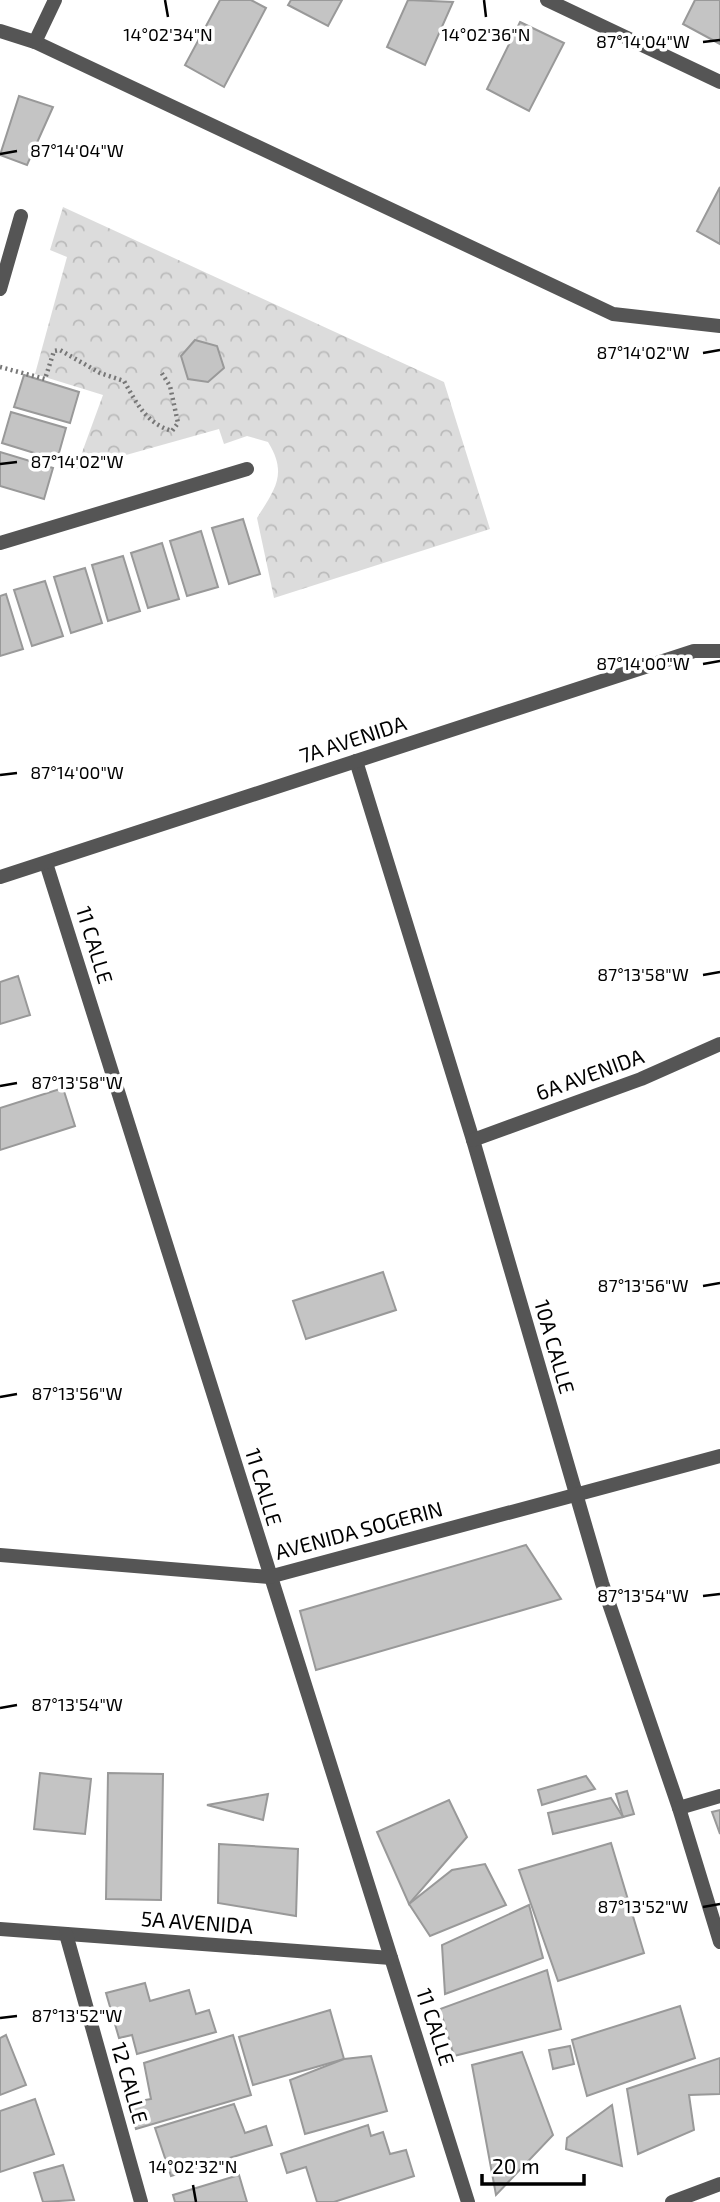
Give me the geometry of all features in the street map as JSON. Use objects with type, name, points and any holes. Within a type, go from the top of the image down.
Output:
[{"type":"street","points":[[34,42],[55,0]]},
{"type":"street","points":[[547,0],[720,82]]},
{"type":"street","points":[[0,31],[34,42],[613,314],[720,326]]},
{"type":"street","points":[[0,289],[21,216]]},
{"type":"street","points":[[0,543],[247,469]]},
{"type":"street","name":"7A AVENIDA","points":[[0,877],[694,652],[720,651]]},
{"type":"street","name":"10A CALLE","points":[[356,761],[472,1140],[602,1583],[679,1808],[720,1942]]},
{"type":"street","name":"11 CALLE","points":[[46,863],[468,2202]]},
{"type":"street","name":"6A AVENIDA","points":[[472,1140],[641,1079],[720,1044]]},
{"type":"street","name":"AVENIDA SOGERIN","points":[[0,1556],[269,1577],[720,1456]]},
{"type":"street","points":[[679,1808],[720,1796]]},
{"type":"street","name":"5A AVENIDA","points":[[0,1929],[391,1958]]},
{"type":"street","name":"12 CALLE","points":[[66,1934],[141,2202]]},
{"type":"street","points":[[672,2202],[720,2183]]},
{"type":"path","points":[[0,367],[45,379],[54,351],[60,350],[100,373],[124,382],[141,411],[159,427],[172,431],[178,423],[170,386],[161,372]]},
{"type":"green space","points":[[63,207],[444,382],[490,529],[274,598],[257,518],[277,481],[277,463],[268,442],[247,436],[224,444],[219,429],[76,469],[103,395],[35,374],[67,257],[50,250]]},
{"type":"building","points":[[220,0],[251,0],[266,8],[224,87],[185,65]]},
{"type":"building","points":[[291,0],[342,0],[328,26],[288,5]]},
{"type":"building","points":[[408,0],[453,2],[425,65],[387,47]]},
{"type":"building","points":[[695,0],[720,0],[720,44],[683,24]]},
{"type":"building","points":[[520,22],[564,43],[529,111],[487,89]]},
{"type":"building","points":[[19,96],[53,107],[27,165],[0,155]]},
{"type":"building","points":[[720,187],[720,244],[697,231]]},
{"type":"building","points":[[195,340],[217,346],[224,368],[208,382],[188,379],[181,356]]},
{"type":"building","points":[[24,375],[79,392],[70,423],[14,407]]},
{"type":"building","points":[[11,412],[66,428],[57,460],[2,443]]},
{"type":"building","points":[[0,452],[53,468],[44,499],[0,486]]},
{"type":"building","points":[[243,519],[260,574],[229,584],[212,528]]},
{"type":"building","points":[[201,531],[218,587],[187,596],[170,541]]},
{"type":"building","points":[[162,543],[179,599],[148,608],[131,553]]},
{"type":"building","points":[[123,556],[140,611],[108,621],[92,565]]},
{"type":"building","points":[[85,568],[102,623],[71,633],[54,577]]},
{"type":"building","points":[[45,581],[63,636],[32,646],[14,590]]},
{"type":"building","points":[[6,594],[23,649],[0,656],[0,596]]},
{"type":"building","points":[[18,976],[30,1015],[0,1024],[0,982]]},
{"type":"building","points":[[63,1088],[75,1126],[0,1150],[0,1108]]},
{"type":"building","points":[[383,1272],[396,1310],[306,1339],[293,1301]]},
{"type":"building","points":[[526,1545],[561,1599],[316,1670],[300,1611]]},
{"type":"building","points":[[40,1773],[91,1779],[85,1834],[34,1829]]},
{"type":"building","points":[[108,1773],[163,1774],[161,1900],[106,1899]]},
{"type":"building","points":[[586,1776],[595,1789],[542,1805],[538,1790]]},
{"type":"building","points":[[627,1791],[634,1814],[623,1817],[616,1794]]},
{"type":"building","points":[[268,1794],[263,1820],[207,1805]]},
{"type":"building","points":[[611,1798],[623,1817],[553,1834],[548,1813]]},
{"type":"building","points":[[449,1800],[467,1837],[409,1904],[377,1832]]},
{"type":"building","points":[[720,1810],[720,1834],[712,1812]]},
{"type":"building","points":[[611,1843],[644,1953],[558,1981],[519,1870]]},
{"type":"building","points":[[219,1844],[298,1849],[296,1916],[218,1903]]},
{"type":"building","points":[[485,1864],[506,1905],[430,1936],[409,1904],[452,1870]]},
{"type":"building","points":[[529,1905],[543,1958],[445,1994],[442,1945]]},
{"type":"building","points":[[547,1970],[561,2029],[454,2056],[440,2009]]},
{"type":"building","points":[[145,1983],[150,2001],[189,1990],[196,2014],[209,2010],[216,2032],[137,2054],[132,2035],[119,2038],[106,1993]]},
{"type":"building","points":[[680,2006],[695,2058],[587,2096],[572,2040]]},
{"type":"building","points":[[330,2010],[344,2059],[253,2085],[239,2037]]},
{"type":"building","points":[[6,2035],[26,2085],[0,2095],[0,2038]]},
{"type":"building","points":[[233,2035],[251,2095],[136,2129],[128,2103],[151,2099],[144,2063]]},
{"type":"building","points":[[570,2046],[574,2064],[553,2069],[549,2050]]},
{"type":"building","points":[[522,2052],[553,2135],[496,2195],[472,2065]]},
{"type":"building","points":[[371,2056],[387,2111],[305,2134],[290,2080],[344,2059]]},
{"type":"building","points":[[720,2058],[720,2094],[689,2095],[694,2130],[638,2154],[627,2089]]},
{"type":"building","points":[[35,2099],[54,2154],[0,2172],[0,2111]]},
{"type":"building","points":[[234,2104],[245,2133],[266,2126],[272,2145],[171,2176],[155,2128]]},
{"type":"building","points":[[612,2105],[622,2166],[566,2149],[567,2138]]},
{"type":"building","points":[[368,2125],[371,2136],[383,2132],[390,2154],[406,2150],[414,2176],[334,2202],[317,2202],[306,2167],[287,2173],[281,2154]]},
{"type":"building","points":[[63,2165],[74,2200],[43,2202],[34,2173]]},
{"type":"building","points":[[239,2175],[247,2202],[175,2202],[173,2195]]}]
